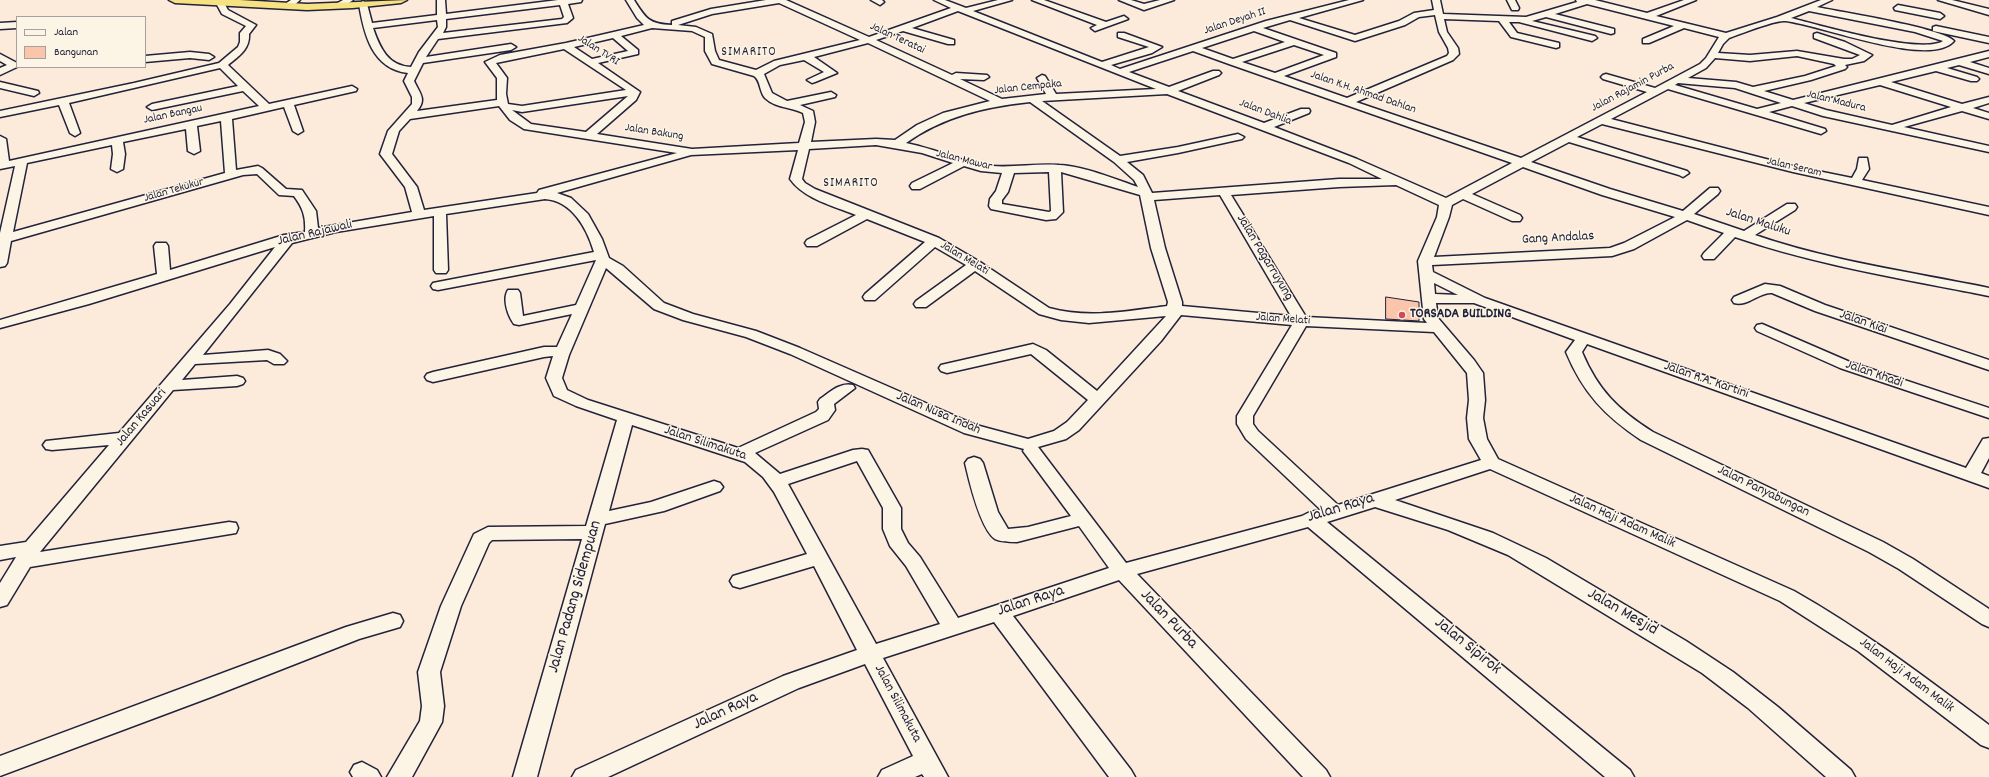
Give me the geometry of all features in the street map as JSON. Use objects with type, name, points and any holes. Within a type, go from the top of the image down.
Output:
[{"type":"highway","points":[[175,0],[220,3],[253,2],[363,4],[401,0]]},
{"type":"street","points":[[418,214],[418,199],[410,185],[386,154],[388,140],[394,127],[417,104],[417,97],[409,81],[424,52],[442,27],[441,0]]},
{"type":"street","points":[[367,26],[578,0]]},
{"type":"street","points":[[630,0],[644,21],[658,26],[688,28],[703,31],[709,36],[710,51],[715,62],[757,74],[777,63],[871,41],[904,28],[962,10],[1008,0]]},
{"type":"street","points":[[658,26],[709,9],[780,0]]},
{"type":"street","name":"Jalan Teratai","points":[[780,0],[948,76],[1003,103]]},
{"type":"street","name":"Jalan Dahlia","points":[[938,0],[1072,54],[1170,90],[1353,161],[1446,204]]},
{"type":"street","points":[[1036,0],[1106,25]]},
{"type":"street","points":[[1124,0],[1158,11]]},
{"type":"street","points":[[1146,6],[1170,0]]},
{"type":"street","name":"Jalan Deyah II","points":[[1121,72],[1254,28],[1359,0]]},
{"type":"street","points":[[1349,101],[1450,58],[1454,54],[1453,48],[1443,32],[1436,0]]},
{"type":"street","points":[[1511,0],[1515,8]]},
{"type":"street","points":[[1580,0],[1590,1],[1726,36],[1783,18],[1828,0]]},
{"type":"street","points":[[1647,16],[1692,0]]},
{"type":"street","points":[[1942,0],[1989,12]]},
{"type":"street","points":[[1291,18],[1355,38],[1402,24],[1417,16],[1439,14],[1527,20],[1590,1]]},
{"type":"street","points":[[1960,5],[1978,1]]},
{"type":"street","points":[[436,37],[564,21],[569,18],[564,2]]},
{"type":"street","points":[[0,114],[137,86],[222,65],[242,48],[245,42],[244,33],[252,25],[225,12],[220,3]]},
{"type":"street","points":[[363,4],[370,35],[389,64],[400,68],[540,44],[559,42],[566,46]]},
{"type":"street","points":[[1783,18],[1904,46],[1936,48],[1946,46],[1949,43],[1949,41],[1945,38],[1916,30],[1813,6]]},
{"type":"street","points":[[1813,6],[1887,19],[1989,40]]},
{"type":"street","points":[[1887,19],[1900,6],[1940,16]]},
{"type":"street","points":[[1546,14],[1611,31]]},
{"type":"street","points":[[1094,28],[1124,19]]},
{"type":"street","points":[[1502,19],[1514,34],[1556,46]]},
{"type":"street","points":[[1514,20],[1592,38]]},
{"type":"street","points":[[1713,55],[1749,58],[1802,54],[1835,62],[1860,59],[1867,55],[1842,44],[1771,22]]},
{"type":"street","points":[[0,26],[16,25]]},
{"type":"street","points":[[1646,41],[1683,25]]},
{"type":"street","name":"Jalan TVRI","points":[[566,46],[614,34],[658,26]]},
{"type":"street","points":[[904,28],[951,42]]},
{"type":"street","points":[[1254,28],[1296,41],[1333,55],[1276,76]]},
{"type":"street","points":[[590,62],[635,52],[614,34]]},
{"type":"street","points":[[1102,65],[1130,55],[1151,51],[1157,47],[1121,34]]},
{"type":"street","name":"Jalan Rajamin Purba","points":[[1446,204],[1462,194],[1703,66],[1710,61],[1718,41],[1726,36]]},
{"type":"street","points":[[1232,62],[1296,41]]},
{"type":"street","points":[[1795,44],[1804,52],[1802,54]]},
{"type":"street","points":[[504,107],[499,92],[502,78],[490,62],[500,58],[566,46]]},
{"type":"street","name":"Jalan TVRI","points":[[566,46],[636,92]]},
{"type":"street","name":"Jalan K.H. Ahmad Dahlan","points":[[1193,48],[1524,162]]},
{"type":"street","points":[[0,57],[11,52]]},
{"type":"street","points":[[1757,112],[1789,103],[1882,82],[1989,54]]},
{"type":"street","points":[[150,75],[190,55]]},
{"type":"street","points":[[146,59],[190,55],[209,57]]},
{"type":"street","points":[[805,56],[832,73],[812,80]]},
{"type":"street","points":[[0,57],[12,62],[15,66],[0,72]]},
{"type":"street","points":[[1754,90],[1808,78],[1842,67],[1835,62]]},
{"type":"street","points":[[1959,62],[1989,71]]},
{"type":"street","points":[[222,65],[267,108]]},
{"type":"street","points":[[1936,68],[1974,79]]},
{"type":"street","points":[[1170,90],[1216,73]]},
{"type":"street","name":"Jalan Melati","points":[[757,74],[764,83],[766,94],[772,99],[808,111],[810,116],[796,179],[802,186],[811,192],[934,241],[975,265],[1044,311],[1061,316],[1089,318],[1174,310],[1302,321],[1438,328]]},
{"type":"street","points":[[948,76],[968,75],[984,77]]},
{"type":"street","points":[[1606,77],[1655,91]]},
{"type":"street","points":[[1042,78],[1053,98]]},
{"type":"street","name":"Jalan Madura","points":[[1677,80],[1719,82],[1754,90],[1789,103],[1823,113],[1989,150]]},
{"type":"street","points":[[1882,82],[1989,116]]},
{"type":"street","points":[[0,85],[34,93]]},
{"type":"street","points":[[1666,85],[1821,131]]},
{"type":"street","points":[[137,86],[159,119],[246,87]]},
{"type":"street","name":"Jalan Bangau","points":[[2,166],[117,140],[159,119],[191,124],[352,89]]},
{"type":"street","name":"Jalan Cempaka","points":[[897,144],[908,135],[933,121],[964,110],[1003,103],[1053,98],[1170,90]]},
{"type":"street","points":[[406,116],[504,107],[522,109],[636,92]]},
{"type":"street","points":[[588,136],[632,98],[636,92]]},
{"type":"street","points":[[789,104],[831,95]]},
{"type":"street","points":[[1033,100],[1118,160],[1139,178],[1147,195],[1158,248],[1176,302],[1174,310]]},
{"type":"street","points":[[1893,128],[1960,107],[1989,100]]},
{"type":"street","points":[[63,101],[75,133]]},
{"type":"street","points":[[288,103],[298,131]]},
{"type":"street","name":"Jalan Bakung","points":[[504,107],[518,122],[528,127],[692,152],[804,145]]},
{"type":"street","points":[[1265,127],[1305,111]]},
{"type":"street","points":[[226,117],[230,134],[228,154],[232,175]]},
{"type":"street","name":"Jalan Seram","points":[[1600,120],[1785,167],[1989,211]]},
{"type":"street","points":[[191,124],[194,151]]},
{"type":"street","points":[[1118,160],[1166,153],[1238,137]]},
{"type":"street","points":[[1568,138],[1683,173]]},
{"type":"street","points":[[0,139],[2,166]]},
{"type":"street","points":[[117,140],[119,154],[117,169]]},
{"type":"street","name":"Jalan Mawar","points":[[804,145],[876,142],[897,144],[943,155],[981,168],[1009,170],[1055,168],[1071,170],[1147,195]]},
{"type":"street","points":[[530,197],[692,152]]},
{"type":"street","points":[[1856,182],[1863,169],[1863,160]]},
{"type":"street","points":[[0,263],[3,240],[22,161]]},
{"type":"street","points":[[916,186],[962,162]]},
{"type":"street","name":"Jalan Maluku","points":[[1524,162],[1606,192],[1794,252],[1989,292]]},
{"type":"street","points":[[1009,170],[1002,192],[996,200],[994,206],[1049,216],[1055,214],[1057,210],[1055,168]]},
{"type":"street","name":"Jalan Tekukur","points":[[3,240],[232,175],[258,170],[261,171],[283,192],[298,192],[313,216],[311,233]]},
{"type":"street","points":[[1147,195],[1338,183],[1397,182]]},
{"type":"street","name":"Jalan Pagarruyung","points":[[1223,191],[1302,321]]},
{"type":"street","name":"Gang Andalas","points":[[1425,267],[1612,252],[1629,246],[1685,216],[1714,191]]},
{"type":"street","name":"Jalan Rajawali","points":[[0,324],[289,238],[418,214],[553,194],[573,206],[591,230],[602,257]]},
{"type":"street","points":[[1462,194],[1516,218]]},
{"type":"street","points":[[1446,204],[1443,217],[1425,267],[1431,319],[1469,363],[1475,373],[1477,400],[1475,418],[1478,439],[1491,463]]},
{"type":"street","points":[[1745,236],[1791,207]]},
{"type":"street","points":[[440,211],[441,270]]},
{"type":"street","points":[[812,243],[867,214]]},
{"type":"street","points":[[1709,256],[1732,232]]},
{"type":"street","name":"Jalan Kasuari","points":[[0,600],[28,554],[190,360],[289,238]]},
{"type":"street","points":[[870,297],[934,241]]},
{"type":"street","points":[[161,246],[164,275]]},
{"type":"street","points":[[438,286],[602,257]]},
{"type":"street","name":"Jalan Nusa Indah","points":[[602,257],[618,269],[659,306],[688,317],[751,334],[795,351],[916,404],[970,430],[1011,442],[1028,445],[1060,435],[1073,426],[1156,338],[1172,317],[1174,310]]},
{"type":"street","name":"Jalan Silimakuta","points":[[602,257],[582,308],[563,350],[554,378],[560,393],[582,403],[751,458],[769,473],[782,489],[931,769]]},
{"type":"street","points":[[921,304],[975,265]]},
{"type":"street","name":"Jalan R.A. Kartini","points":[[1425,267],[1480,301],[1989,482]]},
{"type":"street","name":"Jalan Kiai","points":[[1739,300],[1765,288],[1775,289],[1820,308],[1989,365]]},
{"type":"street","points":[[513,293],[516,314],[519,321],[582,308]]},
{"type":"street","points":[[1429,298],[1480,301]]},
{"type":"street","points":[[1302,321],[1245,416],[1245,424],[1252,435],[1335,513]]},
{"type":"street","name":"Jalan Khadi","points":[[1762,328],[1845,366],[1989,413]]},
{"type":"street","name":"Jalan Panyabungan","points":[[1584,338],[1574,352],[1581,369],[1598,397],[1622,421],[1648,436],[1876,547],[1906,564],[1989,618]]},
{"type":"street","points":[[947,368],[1033,349],[1041,353],[1098,399]]},
{"type":"street","points":[[433,377],[544,352],[563,350]]},
{"type":"street","points":[[190,360],[268,355],[275,357],[279,361]]},
{"type":"street","points":[[168,386],[237,380]]},
{"type":"street","points":[[739,454],[822,416],[828,410],[826,402],[846,388]]},
{"type":"street","name":"Jalan Padang Sidempuan","points":[[521,776],[596,525],[626,417]]},
{"type":"street","points":[[52,444],[125,438]]},
{"type":"street","points":[[1971,475],[1989,443]]},
{"type":"street","name":"Jalan Purba","points":[[1032,451],[1122,571],[1318,777]]},
{"type":"street","points":[[776,482],[862,454],[892,508],[892,529],[900,546],[913,562],[934,599],[953,627]]},
{"type":"street","name":"Jalan Raya","points":[[584,777],[790,682],[870,654],[999,613],[1122,571],[1310,518],[1335,513],[1491,463]]},
{"type":"street","name":"Jalan Haji Adam Malik","points":[[1491,463],[1787,596],[1811,609],[1855,638],[1989,738]]},
{"type":"street","points":[[974,464],[983,497],[994,524],[1002,534],[1009,536],[1032,533],[1083,519]]},
{"type":"street","points":[[399,777],[431,722],[433,706],[429,672],[450,606],[481,539],[488,534],[596,525],[676,502],[714,487]]},
{"type":"street","name":"Jalan Mesjid","points":[[1373,500],[1438,519],[1503,544],[1556,573],[1598,600],[1669,640],[1724,677],[1756,702],[1843,777]]},
{"type":"street","name":"Jalan Sipirok","points":[[1310,518],[1518,689],[1622,777]]},
{"type":"street","points":[[0,553],[28,554],[229,528]]},
{"type":"street","points":[[740,581],[818,558]]},
{"type":"street","points":[[999,613],[1122,777]]},
{"type":"street","points":[[0,766],[203,691],[347,635],[393,621]]},
{"type":"street","points":[[890,777],[931,769]]},
{"type":"building","name":"TORSADA BUILDING","points":[[1386,297],[1419,302],[1419,321],[1386,319]]},
{"type":"place","name":"TORSADA BUILDING","points":[[1402,315]]},
{"type":"district","name":"SIMARITO","points":[[749,53]]},
{"type":"district","name":"SIMARITO","points":[[851,184]]}]
